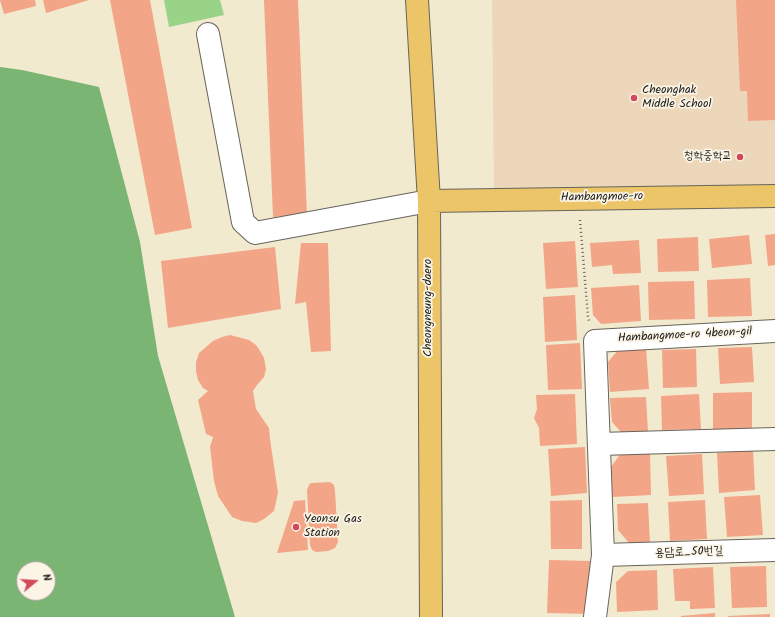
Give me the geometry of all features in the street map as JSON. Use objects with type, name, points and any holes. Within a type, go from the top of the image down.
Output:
[{"type":"main road","name":"Cheongneung-daero","points":[[417,0],[429,201],[431,617]]},
{"type":"main road","name":"Hambangmoe-ro","points":[[429,201],[775,196]]},
{"type":"lane","points":[[208,34],[243,222],[255,233],[429,201]]},
{"type":"lane","name":"Hambangmoe-ro 4beon-gil","points":[[595,341],[775,330]]},
{"type":"lane","points":[[595,341],[603,555],[595,617]]},
{"type":"lane","points":[[599,444],[775,439]]},
{"type":"lane","name":"용담로_50번길","points":[[603,555],[775,550]]},
{"type":"path","points":[[579,199],[588,317],[595,341]]},
{"type":"shaded area","name":"Cheonghak Middle School","points":[[492,0],[775,0],[775,196],[494,200]]},
{"type":"green space","points":[[164,0],[220,0],[224,15],[169,27]]},
{"type":"green space","points":[[0,67],[22,70],[99,87],[140,242],[158,356],[235,617],[0,617]]},
{"type":"building","points":[[0,0],[35,0],[36,6],[4,14]]},
{"type":"building","points":[[43,0],[89,0],[46,13]]},
{"type":"building","points":[[110,0],[150,0],[192,228],[155,235]]},
{"type":"building","points":[[264,0],[298,0],[307,215],[273,217]]},
{"type":"building","points":[[736,0],[775,0],[775,120],[748,121],[747,91],[740,91]]},
{"type":"building","points":[[775,234],[775,265],[768,266],[765,235]]},
{"type":"building","points":[[749,235],[752,264],[712,268],[709,239]]},
{"type":"building","points":[[698,237],[699,271],[658,272],[657,239]]},
{"type":"building","points":[[639,240],[641,273],[613,274],[612,265],[592,267],[590,243]]},
{"type":"building","points":[[575,241],[578,287],[546,289],[543,243]]},
{"type":"building","points":[[301,243],[328,243],[331,351],[311,352],[306,302],[295,304]]},
{"type":"building","points":[[275,247],[281,309],[168,328],[161,261]]},
{"type":"building","points":[[750,278],[752,316],[708,317],[707,280]]},
{"type":"building","points":[[694,281],[695,319],[649,320],[648,282]]},
{"type":"building","points":[[639,285],[641,321],[601,324],[593,315],[591,288]]},
{"type":"building","points":[[575,295],[577,340],[545,342],[543,297]]},
{"type":"building","points":[[230,335],[249,340],[256,345],[264,358],[266,369],[264,377],[253,391],[256,409],[269,428],[278,493],[274,511],[256,523],[242,521],[232,517],[218,496],[214,481],[210,447],[213,437],[206,434],[198,400],[208,391],[203,388],[198,380],[196,362],[199,353],[213,341]]},
{"type":"building","points":[[580,343],[582,389],[548,390],[546,345]]},
{"type":"building","points":[[752,347],[754,382],[720,384],[718,348]]},
{"type":"building","points":[[646,348],[649,389],[610,392],[608,362],[618,350]]},
{"type":"building","points":[[696,349],[697,387],[663,388],[662,350]]},
{"type":"building","points":[[752,392],[752,429],[713,430],[713,393]]},
{"type":"building","points":[[575,394],[577,444],[540,446],[539,428],[534,418],[537,409],[536,395]]},
{"type":"building","points":[[699,394],[701,429],[662,430],[661,396]]},
{"type":"building","points":[[646,397],[648,432],[623,434],[612,422],[610,398]]},
{"type":"building","points":[[585,447],[587,493],[551,496],[548,449]]},
{"type":"building","points":[[753,450],[755,490],[719,493],[717,453]]},
{"type":"building","points":[[650,452],[651,495],[612,497],[611,467],[621,453]]},
{"type":"building","points":[[702,454],[704,494],[669,496],[666,456]]},
{"type":"building","points":[[330,482],[334,485],[335,491],[338,542],[335,548],[328,551],[316,552],[312,550],[310,545],[307,490],[311,483]]},
{"type":"building","points":[[760,495],[763,535],[727,537],[724,497]]},
{"type":"building","points":[[305,500],[308,550],[277,553],[294,501]]},
{"type":"building","points":[[582,500],[582,549],[551,549],[550,501]]},
{"type":"building","points":[[705,500],[707,539],[670,541],[668,502]]},
{"type":"building","points":[[648,503],[650,543],[629,543],[618,530],[617,504]]},
{"type":"building","points":[[549,560],[591,561],[589,614],[547,613]]},
{"type":"building","points":[[766,566],[767,607],[732,608],[730,567]]},
{"type":"building","points":[[713,567],[715,608],[690,609],[690,601],[675,601],[673,569]]},
{"type":"building","points":[[657,570],[658,610],[617,612],[616,582],[628,571]]},
{"type":"building","points":[[715,613],[715,617],[681,617],[681,616]]},
{"type":"building","points":[[770,614],[770,617],[728,617],[728,616]]},
{"type":"place","name":"Cheonghak Middle School","points":[[634,98]]},
{"type":"place","name":"청학중학교","points":[[740,157]]},
{"type":"place","name":"Yeonsu Gas Station","points":[[296,527]]}]
